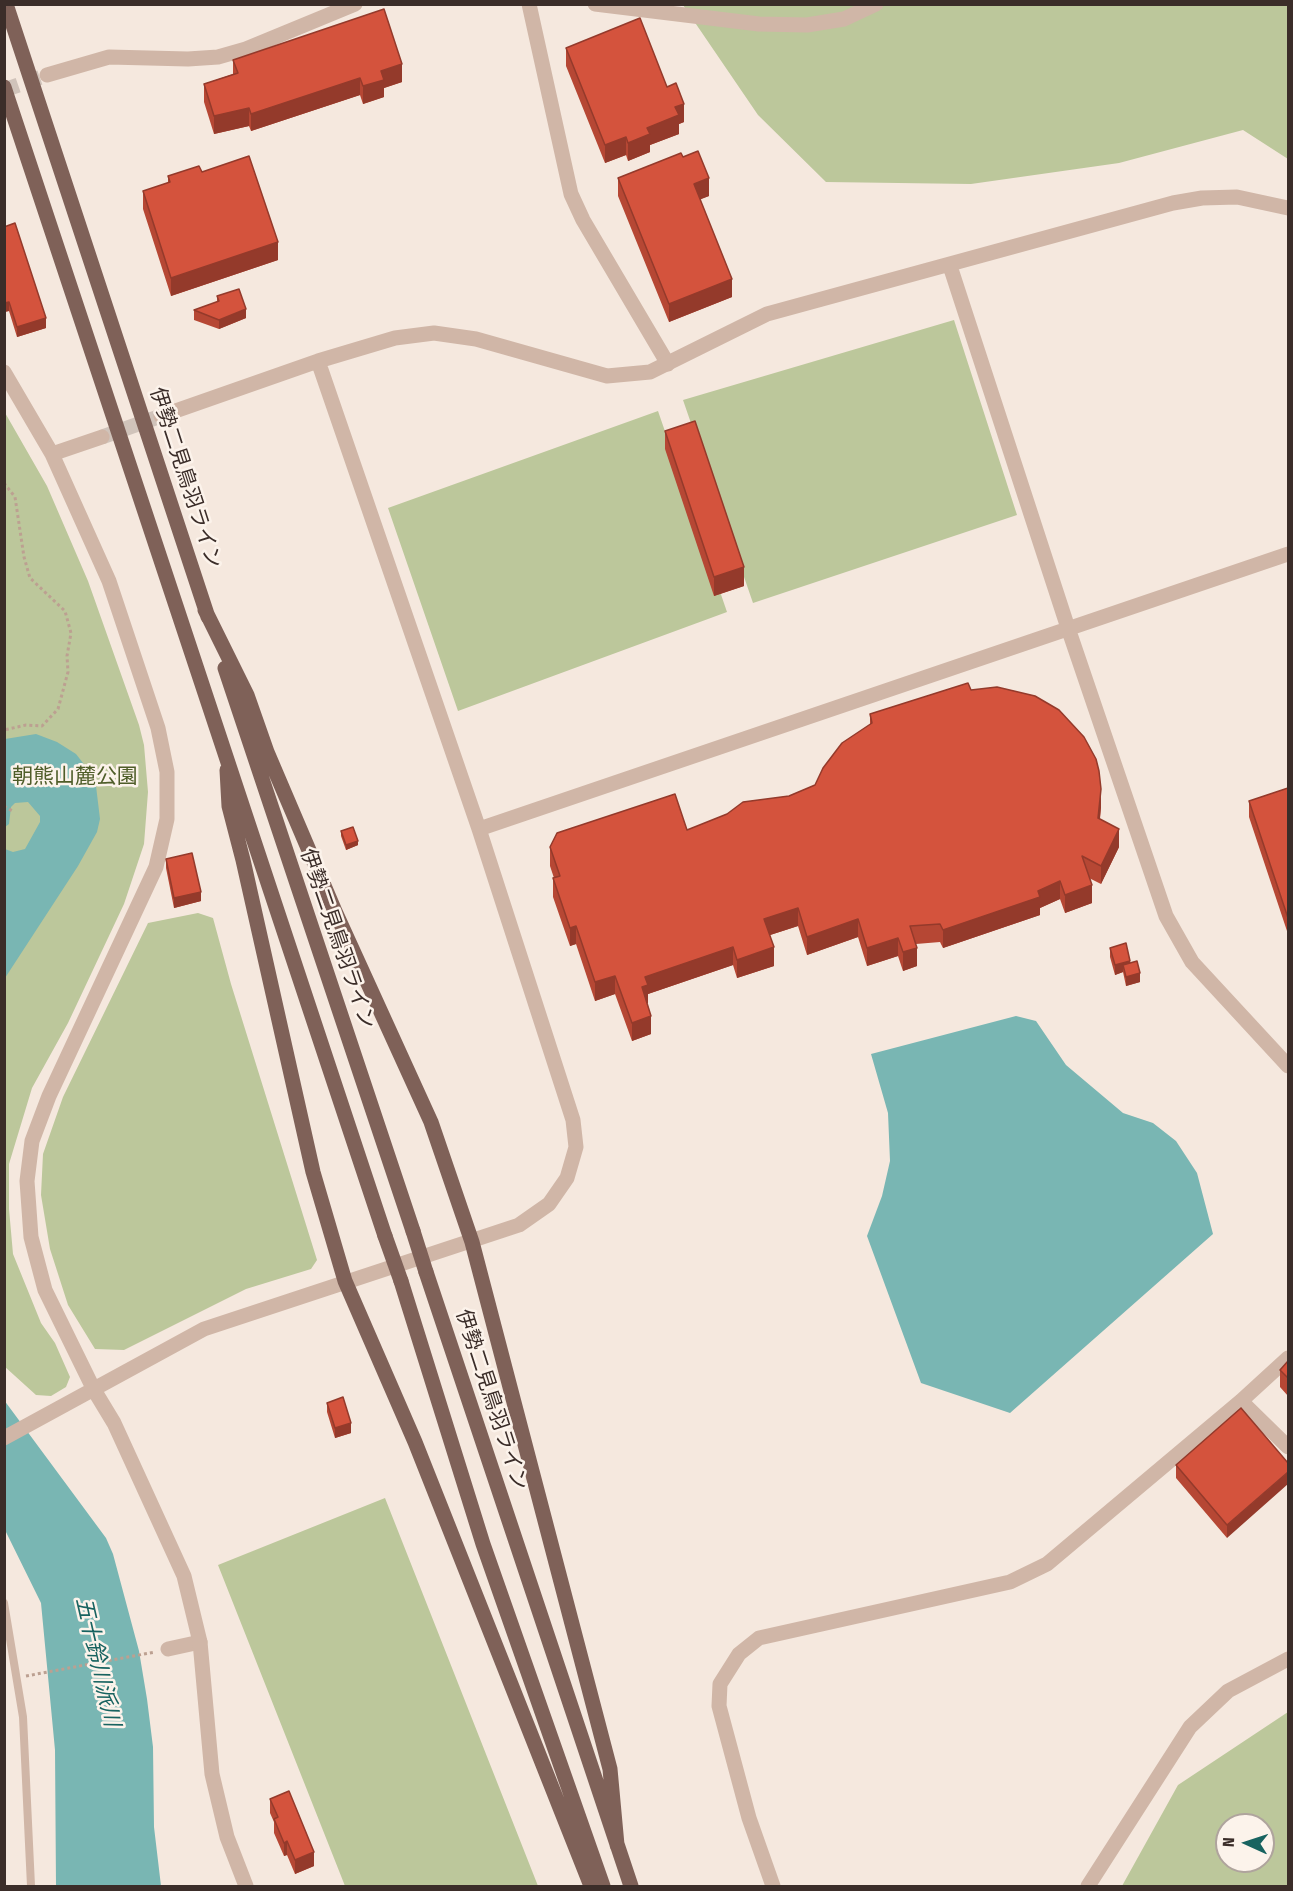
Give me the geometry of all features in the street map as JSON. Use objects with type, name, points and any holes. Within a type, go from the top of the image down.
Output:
[{"type":"main road","name":"伊勢二見鳥羽ライン","points":[[6,4],[631,1887]]},
{"type":"main road","points":[[4,87],[401,1281],[483,1544],[603,1887]]},
{"type":"main road","points":[[206,610],[247,695],[267,752],[334,909],[431,1122],[472,1242],[610,1769],[617,1845]]},
{"type":"main road","points":[[225,749],[229,806],[313,1172],[345,1281],[415,1442],[591,1887]]},
{"type":"street","points":[[47,75],[109,57],[188,59],[218,57],[246,49],[356,4]]},
{"type":"street","points":[[529,4],[571,194],[583,220],[668,364]]},
{"type":"street","points":[[595,4],[759,24],[807,25],[844,19],[876,4]]},
{"type":"street","points":[[161,416],[318,361],[395,338],[434,333],[476,339],[607,376],[650,372],[767,314],[1183,201],[1237,197],[1288,208]]},
{"type":"street","points":[[950,266],[1155,888],[1178,940],[1192,962],[1288,1066]]},
{"type":"street","points":[[4,1438],[204,1329],[345,1281],[519,1226],[549,1204],[567,1178],[576,1147],[573,1120],[479,829],[318,361]]},
{"type":"street","points":[[4,372],[52,454],[109,581],[158,728],[167,772],[166,819],[156,867],[49,1096],[32,1141],[27,1181],[31,1237],[45,1290],[94,1390],[114,1423],[164,1526],[184,1576],[200,1642],[212,1774],[227,1837],[246,1887]]},
{"type":"street","points":[[52,454],[102,436]]},
{"type":"street","points":[[479,829],[1288,554]]},
{"type":"street","points":[[772,1887],[749,1818],[719,1706],[720,1684],[739,1654],[759,1638],[1010,1582],[1047,1564],[1242,1401],[1288,1358]]},
{"type":"street","points":[[1242,1401],[1288,1447]]},
{"type":"street","points":[[168,1649],[200,1642]]},
{"type":"street","points":[[1088,1887],[1190,1727],[1228,1691],[1288,1659]]},
{"type":"lane","points":[[4,1602],[18,1677],[28,1783],[31,1887]]},
{"type":"path","points":[[4,483],[15,497],[30,578],[65,611],[70,633],[67,656],[68,672],[58,709],[42,726],[26,725],[4,730]]},
{"type":"path","points":[[4,806],[14,812]]},
{"type":"path","points":[[18,1677],[168,1649]]},
{"type":"green space","points":[[683,5],[1288,5],[1288,159],[1243,130],[1119,163],[971,184],[826,182],[758,115]]},
{"type":"green space","points":[[954,320],[1017,515],[753,603],[683,400]]},
{"type":"green space","name":"朝熊山麓公園","points":[[4,411],[47,486],[88,581],[139,725],[144,745],[148,792],[144,844],[124,904],[68,1023],[32,1088],[9,1164],[9,1209],[13,1254],[41,1323],[55,1343],[70,1377],[66,1387],[51,1396],[36,1395],[4,1366]]},
{"type":"green space","points":[[658,411],[727,612],[458,711],[388,508]]},
{"type":"green space","points":[[198,913],[213,918],[231,984],[317,1260],[311,1269],[246,1289],[124,1350],[95,1349],[68,1305],[50,1249],[41,1195],[43,1154],[63,1097],[148,923]]},
{"type":"green space","points":[[385,1498],[538,1886],[345,1886],[218,1565]]},
{"type":"green space","points":[[1288,1712],[1288,1886],[1122,1886],[1178,1785]]},
{"type":"water","points":[[36,734],[57,742],[76,754],[90,772],[96,786],[100,819],[97,832],[78,866],[5,978],[5,849],[13,852],[25,849],[40,822],[40,816],[28,802],[15,803],[11,807],[9,824],[5,827],[5,739]]},
{"type":"water","points":[[1016,1016],[1036,1021],[1066,1065],[1123,1113],[1153,1123],[1176,1141],[1197,1173],[1213,1234],[1010,1413],[921,1383],[867,1236],[882,1196],[890,1161],[888,1113],[871,1054]]},
{"type":"water","name":"五十鈴川派川","points":[[4,1400],[106,1538],[113,1554],[139,1651],[147,1699],[153,1747],[154,1827],[161,1886],[56,1886],[55,1750],[41,1603],[5,1530]]},
{"type":"building","points":[[384,9],[402,64],[381,71],[384,80],[363,86],[360,78],[251,114],[249,108],[214,116],[204,84],[238,73],[233,60]]},
{"type":"building","points":[[640,18],[667,87],[676,83],[684,104],[675,107],[679,115],[647,128],[650,134],[628,143],[626,137],[605,145],[566,48]]},
{"type":"building","points":[[698,151],[709,178],[694,184],[732,279],[669,304],[618,178],[681,153],[683,157]]},
{"type":"building","points":[[249,156],[278,242],[171,278],[143,191],[170,182],[168,176],[199,166],[202,172]]},
{"type":"building","points":[[15,223],[46,318],[17,327],[9,302],[4,303],[4,227]]},
{"type":"building","points":[[239,289],[246,309],[219,320],[194,310],[219,301],[217,296]]},
{"type":"building","points":[[695,421],[744,567],[714,577],[665,431]]},
{"type":"building","points":[[968,683],[971,690],[997,687],[1035,696],[1059,710],[1084,737],[1096,759],[1099,771],[1101,789],[1098,818],[1119,829],[1101,866],[1082,856],[1092,885],[1065,895],[1060,881],[1038,891],[1040,897],[943,930],[940,924],[910,926],[917,948],[903,952],[898,938],[867,948],[858,919],[807,937],[798,908],[764,919],[774,947],[737,960],[733,947],[645,977],[648,985],[642,987],[651,1016],[632,1023],[615,976],[595,982],[576,926],[570,928],[553,878],[560,876],[550,847],[557,833],[675,794],[687,830],[727,814],[743,802],[789,796],[815,785],[823,768],[842,743],[872,723],[870,714]]},
{"type":"building","points":[[1288,788],[1288,918],[1249,801]]},
{"type":"building","points":[[353,827],[358,841],[346,845],[341,831]]},
{"type":"building","points":[[192,853],[201,892],[174,898],[166,859]]},
{"type":"building","points":[[1126,943],[1130,961],[1115,965],[1110,948]]},
{"type":"building","points":[[1137,961],[1140,973],[1126,977],[1123,965]]},
{"type":"building","points":[[1288,1361],[1288,1378],[1280,1370]]},
{"type":"building","points":[[343,1397],[351,1423],[335,1428],[327,1403]]},
{"type":"building","points":[[1241,1408],[1288,1463],[1288,1472],[1227,1525],[1176,1465]]},
{"type":"building","points":[[289,1791],[314,1852],[295,1860],[287,1841],[284,1843],[274,1819],[278,1817],[270,1799]]},
{"type":"tunnel","points":[[4,90],[47,75]]},
{"type":"tunnel","points":[[102,437],[161,416]]}]
